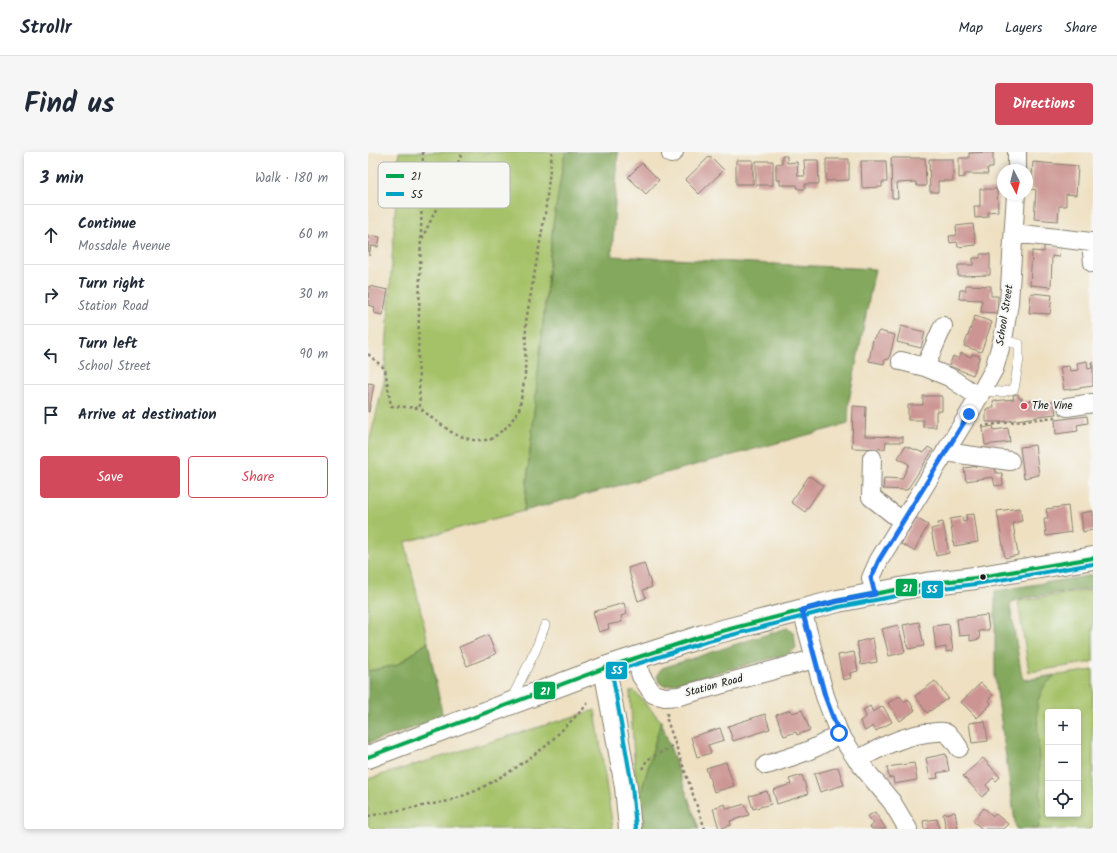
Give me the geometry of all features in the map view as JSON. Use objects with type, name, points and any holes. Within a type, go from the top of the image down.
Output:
[{"type":"main road","points":[[368,757],[604,668],[703,636],[838,601],[926,584],[975,578],[1093,558]]},
{"type":"main road","points":[[604,668],[626,791],[630,829]]},
{"type":"street","points":[[1017,152],[1017,164]]},
{"type":"street","name":"School Street","points":[[875,594],[871,578],[879,560],[968,416],[994,369],[1002,340],[1009,303],[1016,200]]},
{"type":"street","points":[[1014,233],[1092,239],[1093,263]]},
{"type":"street","points":[[925,366],[943,326]]},
{"type":"street","points":[[901,361],[925,366],[980,394]]},
{"type":"street","points":[[1068,407],[1093,403]]},
{"type":"street","points":[[945,452],[1010,461]]},
{"type":"street","points":[[872,458],[871,497],[902,521]]},
{"type":"street","points":[[802,610],[825,696],[839,733],[857,760],[892,802],[908,829]]},
{"type":"street","points":[[636,658],[641,676],[653,694],[665,697]]},
{"type":"street","name":"Station Road","points":[[665,697],[679,696],[814,659]]},
{"type":"street","points":[[857,760],[883,746],[910,736],[936,732],[944,732],[952,738],[959,748]]},
{"type":"street","points":[[766,765],[828,743],[839,733]]},
{"type":"lane","points":[[980,394],[1014,390],[1019,359],[1019,344],[1002,340]]},
{"type":"lane","points":[[509,704],[536,649],[545,625]]},
{"type":"path","points":[[423,152],[423,162]]},
{"type":"path","points":[[458,162],[463,152]]},
{"type":"path","points":[[368,354],[385,369],[391,406],[420,408],[454,434],[472,440],[490,440],[508,426],[520,410],[525,376],[526,321],[545,214],[552,152]]},
{"type":"path","points":[[420,408],[418,354],[422,208]]},
{"type":"path","points":[[421,241],[437,208]]},
{"type":"path","points":[[968,416],[981,426],[1068,415],[1068,407]]},
{"type":"path","points":[[665,697],[667,720],[705,829]]},
{"type":"path","points":[[368,816],[449,801],[478,790],[514,769],[546,746],[587,705],[587,701]]},
{"type":"path","points":[[626,791],[639,774],[647,760],[676,744]]},
{"type":"green space","points":[[399,152],[565,152],[553,225],[524,511],[405,542],[428,642],[397,665],[368,671],[368,447],[384,382],[395,208],[510,208],[510,162],[398,162]]},
{"type":"green space","points":[[565,152],[618,152],[612,256],[875,269],[849,401],[848,424],[524,511],[553,225]]},
{"type":"green space","points":[[1093,575],[1093,588],[1017,599],[1010,605],[1022,677],[1025,680],[1055,675],[1043,688],[1037,703],[1041,817],[1038,829],[1016,829],[995,678],[995,591]]},
{"type":"green space","points":[[1091,590],[1093,603],[1093,662],[1029,672],[1018,601]]},
{"type":"green space","points":[[787,628],[794,633],[796,648],[788,654],[665,686],[659,681],[658,673],[662,668]]},
{"type":"green space","points":[[428,642],[443,718],[368,743],[368,671],[397,665]]},
{"type":"green space","points":[[1093,670],[1093,829],[1018,829],[1018,681]]},
{"type":"green space","points":[[630,691],[634,691],[661,721],[637,807]]},
{"type":"green space","points":[[595,710],[613,829],[368,829],[368,779]]},
{"type":"green space","points":[[661,721],[699,829],[638,829],[637,807]]},
{"type":"building","points":[[993,152],[993,168],[987,168],[988,174],[965,174],[965,177],[959,178],[959,158],[969,158],[969,153]]},
{"type":"building","points":[[710,156],[724,170],[699,194],[685,180]]},
{"type":"building","points":[[782,156],[787,156],[787,163],[797,162],[798,176],[805,176],[804,160],[818,160],[819,184],[805,184],[805,189],[798,189],[797,185],[780,185],[780,180],[776,180],[776,164],[782,163]]},
{"type":"building","points":[[891,158],[925,158],[926,186],[917,186],[916,182],[897,183],[898,198],[892,198]]},
{"type":"building","points":[[826,159],[849,159],[849,180],[826,181]]},
{"type":"building","points":[[929,159],[953,159],[953,181],[938,181],[938,192],[930,192]]},
{"type":"building","points":[[736,160],[753,160],[753,184],[736,184]]},
{"type":"building","points":[[756,161],[773,161],[773,185],[756,185]]},
{"type":"building","points":[[861,161],[886,161],[887,182],[882,182],[882,187],[862,188]]},
{"type":"building","points":[[1033,162],[1078,166],[1076,195],[1066,194],[1066,206],[1059,206],[1058,221],[1034,219],[1036,190],[1033,189]]},
{"type":"building","points":[[642,163],[659,180],[646,194],[628,177]]},
{"type":"building","points":[[980,189],[997,189],[998,211],[988,212],[988,217],[975,218],[974,206],[980,206]]},
{"type":"building","points":[[973,224],[976,245],[958,247],[957,242],[950,243],[949,236],[957,235],[956,226]]},
{"type":"building","points":[[368,235],[380,237],[378,247],[371,246],[369,256]]},
{"type":"building","points":[[1044,246],[1060,247],[1059,257],[1052,256],[1051,287],[1030,285],[1032,251],[1044,252]]},
{"type":"building","points":[[980,254],[990,254],[990,275],[958,276],[958,265],[973,265],[973,258],[980,258]]},
{"type":"building","points":[[966,285],[991,286],[991,296],[998,296],[997,313],[981,312],[982,300],[959,299],[960,290],[966,290]]},
{"type":"building","points":[[369,286],[388,290],[383,315],[374,313],[375,307],[368,305]]},
{"type":"building","points":[[1031,293],[1052,295],[1050,314],[1029,313]]},
{"type":"building","points":[[975,316],[992,322],[981,352],[964,346]]},
{"type":"building","points":[[901,326],[925,332],[921,348],[897,342]]},
{"type":"building","points":[[879,331],[895,335],[889,359],[885,360],[884,364],[869,361],[873,339]]},
{"type":"building","points":[[961,353],[971,357],[972,354],[980,356],[973,375],[949,366],[953,356],[959,359]]},
{"type":"building","points":[[1087,361],[1088,369],[1092,368],[1091,362],[1093,362],[1093,386],[1064,390],[1060,367],[1069,366],[1070,371],[1078,370],[1077,363]]},
{"type":"building","points":[[368,383],[374,384],[369,412],[368,412]]},
{"type":"building","name":"The Vine","points":[[1018,394],[1019,398],[1022,398],[1022,401],[1041,400],[1041,403],[1054,401],[1056,414],[1000,422],[986,422],[986,409],[994,408],[993,401],[1014,399],[1013,395]]},
{"type":"building","points":[[923,396],[942,396],[942,411],[936,411],[936,427],[923,427],[923,420],[908,420],[908,405],[923,405]]},
{"type":"building","points":[[853,406],[866,407],[865,436],[903,437],[903,442],[886,442],[885,449],[852,448]]},
{"type":"building","points":[[1087,416],[1088,423],[1077,425],[1078,431],[1056,434],[1055,420]]},
{"type":"building","points":[[993,426],[994,430],[1008,428],[1010,442],[985,445],[983,428]]},
{"type":"building","points":[[1035,445],[1039,475],[1024,478],[1020,447]]},
{"type":"building","points":[[905,446],[924,453],[928,447],[933,450],[907,490],[883,489],[884,478],[902,479],[909,464],[898,458]]},
{"type":"building","points":[[995,464],[996,473],[1002,473],[1003,485],[995,486],[993,477],[966,481],[964,468]]},
{"type":"building","points":[[809,476],[823,485],[805,512],[791,502]]},
{"type":"building","points":[[1068,506],[1071,532],[1046,536],[1044,518],[1048,518],[1046,509]]},
{"type":"building","points":[[1020,508],[1022,521],[1013,523],[1018,555],[1005,558],[997,511]]},
{"type":"building","points":[[1093,511],[1093,530],[1083,532],[1081,513]]},
{"type":"building","points":[[974,514],[978,542],[954,546],[950,519],[962,517],[963,522],[967,521],[966,515]]},
{"type":"building","points":[[916,518],[928,525],[914,551],[901,544]]},
{"type":"building","points":[[943,522],[949,553],[936,556],[931,529],[939,527],[938,523]]},
{"type":"building","points":[[644,563],[652,587],[643,590],[646,598],[638,601],[628,568]]},
{"type":"building","points":[[624,603],[627,614],[621,616],[622,622],[608,625],[609,629],[599,632],[593,612]]},
{"type":"building","points":[[987,615],[989,630],[979,631],[980,639],[970,641],[970,635],[959,636],[957,619]]},
{"type":"building","points":[[919,622],[924,646],[908,649],[903,625]]},
{"type":"building","points":[[949,624],[953,651],[946,652],[946,647],[936,649],[933,626]]},
{"type":"building","points":[[898,625],[905,652],[889,656],[882,629]]},
{"type":"building","points":[[488,635],[496,654],[467,666],[459,647]]},
{"type":"building","points":[[873,638],[877,662],[861,665],[857,642]]},
{"type":"building","points":[[854,652],[858,671],[850,673],[851,678],[843,680],[838,655]]},
{"type":"building","points":[[935,681],[948,698],[927,713],[915,696]]},
{"type":"building","points":[[981,683],[993,695],[989,699],[991,704],[977,718],[961,702]]},
{"type":"building","points":[[900,696],[904,702],[908,699],[915,710],[900,721],[888,703]]},
{"type":"building","points":[[870,706],[873,712],[883,706],[892,722],[876,731],[873,726],[865,731],[860,721],[866,717],[863,710]]},
{"type":"building","points":[[790,710],[792,713],[802,710],[810,730],[797,735],[796,732],[784,736],[776,715]]},
{"type":"building","points":[[765,714],[770,729],[733,741],[728,726]]},
{"type":"building","points":[[985,721],[988,741],[972,743],[969,723]]},
{"type":"building","points":[[720,728],[724,740],[708,745],[711,753],[697,757],[691,737]]},
{"type":"building","points":[[946,754],[949,771],[937,773],[938,778],[930,779],[926,758]]},
{"type":"building","points":[[983,758],[1000,777],[996,781],[993,778],[986,785],[990,790],[982,797],[963,776]]},
{"type":"building","points":[[726,762],[734,786],[714,792],[706,768]]},
{"type":"building","points":[[914,763],[917,780],[894,784],[893,777],[889,778],[887,767]]},
{"type":"building","points":[[838,767],[844,785],[820,792],[814,774]]},
{"type":"building","points":[[802,775],[808,794],[777,804],[773,790],[791,784],[789,779]]},
{"type":"building","points":[[767,791],[771,804],[753,809],[749,796]]},
{"type":"building","points":[[725,804],[727,809],[745,804],[749,815],[730,821],[731,825],[719,829],[713,808]]},
{"type":"building","points":[[984,808],[993,816],[996,814],[1008,824],[1003,829],[982,829],[973,821]]},
{"type":"building","points":[[875,812],[886,829],[872,829],[870,827],[874,824],[868,816]]},
{"type":"building","points":[[955,812],[958,829],[946,829],[943,814]]},
{"type":"building","points":[[937,819],[939,829],[924,829],[923,821]]},
{"type":"transit line","name":"21","points":[[368,757],[605,668],[703,636],[838,601],[926,584],[975,578],[1093,558]]},
{"type":"transit line","name":"55","points":[[636,828],[632,786],[612,672],[705,642],[839,607],[927,590],[976,584],[1093,564]]},
{"type":"place","name":"The Vine","points":[[1024,406]]},
{"type":"route","points":[[839,733],[825,696],[802,610],[875,594],[871,578],[879,560],[969,414]]}]
